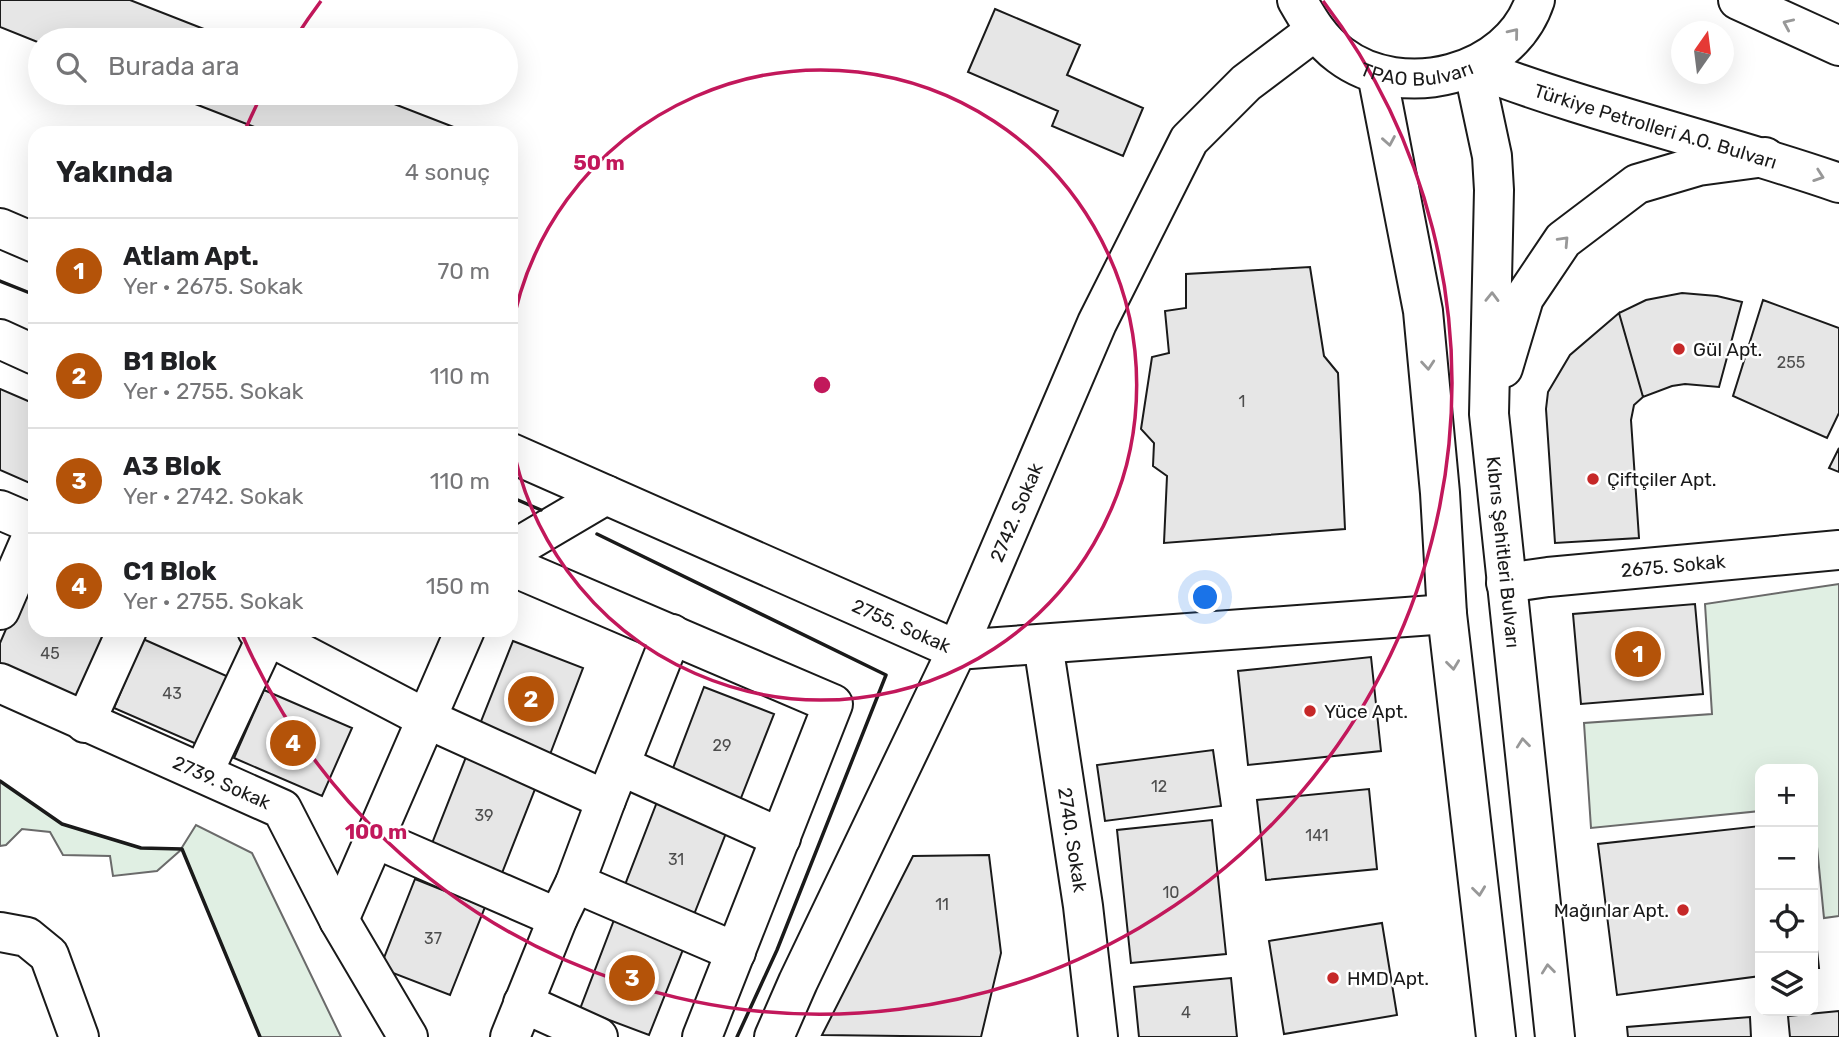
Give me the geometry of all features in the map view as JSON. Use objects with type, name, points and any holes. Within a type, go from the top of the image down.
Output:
[{"type":"main road","points":[[1271,0],[1306,16]]},
{"type":"main road","name":"TPAO Bulvarı","points":[[1306,16],[1341,56],[1377,74],[1410,79],[1442,77],[1474,66],[1510,40],[1532,9],[1535,0]]},
{"type":"main road","points":[[1738,0],[1839,46]]},
{"type":"main road","name":"2742. Sokak","points":[[774,1037],[803,970],[957,650],[1097,323],[1189,140],[1246,83],[1306,16]]},
{"type":"main road","name":"Türkiye Petrolleri A.O. Bulvarı","points":[[1474,66],[1528,88],[1765,157],[1839,183]]},
{"type":"main road","name":"Kıbrıs Şehitleri Bulvarı","points":[[1474,66],[1492,156],[1494,190],[1489,414],[1555,1037]]},
{"type":"main road","points":[[1377,74],[1423,311],[1440,493],[1447,614],[1496,1037]]},
{"type":"main road","points":[[1489,414],[1524,298],[1563,240],[1637,184],[1698,166],[1765,157]]},
{"type":"main road","points":[[0,228],[28,240]]},
{"type":"main road","points":[[0,339],[28,352]]},
{"type":"main road","name":"2755. Sokak","points":[[518,456],[957,650],[1447,614]]},
{"type":"main road","points":[[518,547],[606,495]]},
{"type":"main road","points":[[0,510],[28,524]]},
{"type":"main road","points":[[0,610],[28,544]]},
{"type":"main road","name":"2675. Sokak","points":[[1506,583],[1839,550]]},
{"type":"main road","points":[[518,568],[833,704],[702,1037]]},
{"type":"main road","points":[[598,1037],[516,1020],[575,883],[673,634]]},
{"type":"main road","points":[[85,723],[124,637]]},
{"type":"main road","points":[[203,773],[263,637]]},
{"type":"main road","points":[[274,637],[425,718],[781,838]]},
{"type":"main road","points":[[339,920],[462,637]]},
{"type":"main road","name":"2740. Sokak","points":[[1043,644],[1083,906],[1098,1037]]},
{"type":"main road","name":"2739. Sokak","points":[[0,683],[282,809],[339,920],[408,1037]]},
{"type":"main road","points":[[374,838],[558,918]]},
{"type":"main road","points":[[575,883],[736,953]]},
{"type":"main road","points":[[0,932],[27,937],[49,955],[79,1037]]},
{"type":"green space","points":[[1839,584],[1839,916],[1824,918],[1818,857],[1818,764],[1755,764],[1755,812],[1591,828],[1584,723],[1712,714],[1705,604]]},
{"type":"green space","points":[[0,781],[62,824],[141,848],[181,849],[196,825],[252,853],[341,1037],[260,1037],[182,849],[157,871],[113,876],[110,856],[63,855],[50,832],[22,829],[6,845],[0,846]]},
{"type":"building","points":[[0,0],[130,0],[201,28],[28,28],[28,38],[0,27]]},
{"type":"building","points":[[995,9],[1080,45],[1067,75],[1143,108],[1123,156],[1052,126],[1058,111],[968,72]]},
{"type":"building","points":[[198,105],[397,105],[451,126],[252,126]]},
{"type":"building","points":[[1310,267],[1324,356],[1338,373],[1345,529],[1164,543],[1167,476],[1153,466],[1154,443],[1141,429],[1152,357],[1169,353],[1165,311],[1186,308],[1186,274]]},
{"type":"building","name":"Gül Apt.","points":[[1682,293],[1717,296],[1742,302],[1719,387],[1685,384],[1643,397],[1619,313],[1646,300]]},
{"type":"building","points":[[1763,300],[1839,328],[1839,413],[1827,438],[1733,396]]},
{"type":"building","name":"Çiftçiler Apt.","points":[[1619,313],[1643,397],[1634,405],[1631,420],[1639,538],[1555,543],[1546,409],[1548,392],[1570,355]]},
{"type":"building","points":[[0,389],[28,401],[28,482],[0,470]]},
{"type":"building","points":[[1839,448],[1839,472],[1829,468]]},
{"type":"building","points":[[22,592],[28,594],[28,637],[107,637],[80,699],[0,664],[0,643]]},
{"type":"building","points":[[1695,604],[1703,694],[1581,704],[1573,614]]},
{"type":"building","points":[[143,639],[231,678],[201,746],[114,708]]},
{"type":"building","points":[[513,641],[583,668],[549,757],[478,729]]},
{"type":"building","name":"Yüce Apt.","points":[[1371,657],[1381,751],[1248,765],[1238,671]]},
{"type":"building","points":[[704,687],[774,714],[739,803],[670,776]]},
{"type":"building","points":[[264,690],[352,728],[322,796],[234,758]]},
{"type":"building","points":[[1213,750],[1221,806],[1105,821],[1097,765]]},
{"type":"building","points":[[466,757],[537,784],[502,873],[431,846]]},
{"type":"building","points":[[1369,789],[1377,869],[1266,880],[1257,800]]},
{"type":"building","points":[[657,802],[728,828],[693,917],[623,890]]},
{"type":"building","points":[[1212,820],[1226,954],[1131,963],[1117,830]]},
{"type":"building","name":"Mağınlar Apt.","points":[[1755,827],[1755,977],[1617,995],[1598,844]]},
{"type":"building","points":[[989,855],[1001,953],[981,1037],[822,1035],[913,856]]},
{"type":"building","points":[[415,879],[485,907],[450,995],[380,968]]},
{"type":"building","points":[[614,920],[684,947],[649,1035],[580,1009]]},
{"type":"building","name":"HMD Apt.","points":[[1382,923],[1397,1015],[1284,1034],[1269,941]]},
{"type":"building","points":[[1231,978],[1237,1037],[1139,1037],[1134,987]]},
{"type":"building","points":[[1839,1011],[1839,1037],[1790,1037],[1788,1016],[1818,1016],[1818,1013]]},
{"type":"building","points":[[1750,1017],[1751,1037],[1628,1037],[1627,1027]]},
{"type":"wall","points":[[0,281],[28,292]]},
{"type":"wall","points":[[518,500],[541,510]]},
{"type":"wall","points":[[597,534],[886,675],[777,950],[737,1037]]},
{"type":"wall","points":[[0,781],[62,824],[141,848],[182,849],[260,1037]]},
{"type":"place","name":"Gül Apt.","points":[[1679,349]]},
{"type":"place","name":"Çiftçiler Apt.","points":[[1593,479]]},
{"type":"place","name":"Atlam Apt.","points":[[1638,654]]},
{"type":"place","name":"B1 Blok","points":[[531,699]]},
{"type":"place","name":"Yüce Apt.","points":[[1310,711]]},
{"type":"place","name":"C1 Blok","points":[[293,743]]},
{"type":"place","name":"Mağınlar Apt.","points":[[1683,910]]},
{"type":"place","name":"A3 Blok","points":[[632,978]]},
{"type":"place","name":"HMD Apt.","points":[[1333,978]]}]
